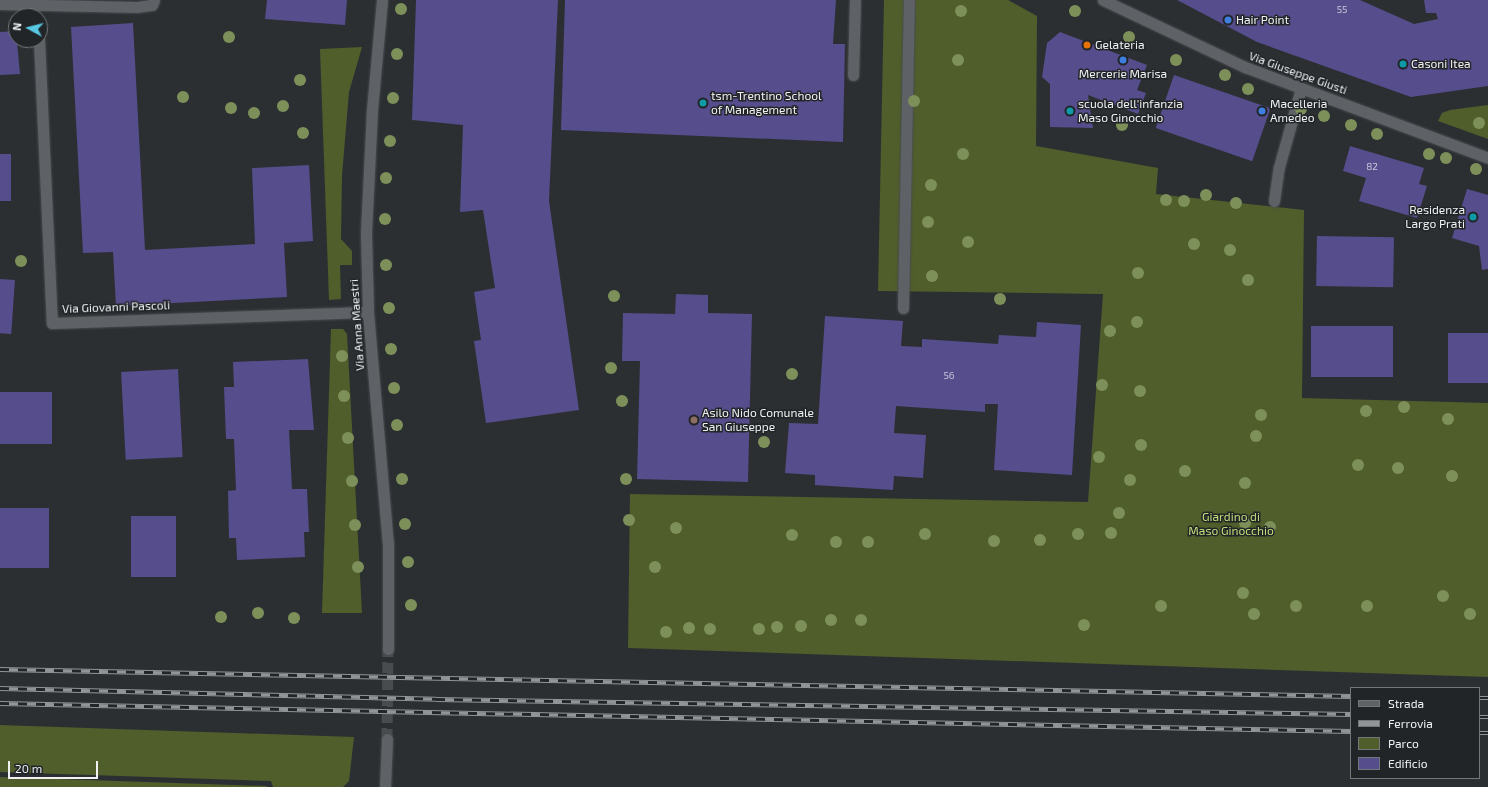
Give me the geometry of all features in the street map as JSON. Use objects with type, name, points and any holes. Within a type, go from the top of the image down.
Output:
[{"type":"street","points":[[48,10],[137,7],[152,5],[154,0]]},
{"type":"street","name":"Via Anna Maestri","points":[[382,0],[372,110],[366,234],[368,312],[388,543],[388,648]]},
{"type":"street","points":[[853,75],[855,0]]},
{"type":"street","points":[[903,308],[909,0]]},
{"type":"street","name":"Via Giuseppe Giusti","points":[[1103,0],[1244,67],[1488,158]]},
{"type":"street","points":[[0,4],[25,8]]},
{"type":"street","name":"Via Giovanni Pascoli","points":[[39,48],[52,323],[368,312]]},
{"type":"street","points":[[1274,201],[1279,166],[1301,88]]},
{"type":"street","points":[[384,787],[387,739]]},
{"type":"green space","name":"Giardino di Maso Ginocchio","points":[[884,0],[1008,0],[1037,16],[1036,146],[1158,168],[1156,194],[1304,210],[1302,398],[1488,403],[1488,677],[628,648],[630,494],[1088,502],[1103,294],[878,291]]},
{"type":"green space","points":[[362,47],[349,92],[342,175],[341,239],[352,251],[352,265],[340,265],[341,299],[329,300],[320,49]]},
{"type":"green space","points":[[1488,105],[1488,139],[1438,121],[1442,113],[1450,110]]},
{"type":"green space","points":[[331,329],[343,329],[347,334],[362,613],[322,613]]},
{"type":"green space","points":[[0,725],[354,737],[349,781],[343,787],[273,787],[271,781],[0,772]]},
{"type":"green space","points":[[0,777],[267,786],[267,787],[0,787]]},
{"type":"building","points":[[267,0],[347,0],[345,25],[265,19]]},
{"type":"building","points":[[416,0],[558,0],[549,201],[579,410],[486,423],[474,341],[481,340],[474,292],[495,288],[483,210],[460,212],[463,125],[412,120]]},
{"type":"building","name":"tsm-Trentino School of Management","points":[[565,0],[836,0],[833,44],[845,44],[843,142],[561,130]]},
{"type":"building","name":"Casoni Itea","points":[[1177,0],[1360,0],[1414,24],[1438,19],[1436,13],[1426,13],[1424,0],[1488,0],[1488,86],[1411,97],[1257,42]]},
{"type":"building","points":[[133,23],[145,250],[255,244],[252,168],[309,165],[313,241],[284,243],[287,297],[116,306],[113,252],[83,253],[71,27]]},
{"type":"building","points":[[0,32],[8,32],[8,48],[18,48],[20,74],[0,75]]},
{"type":"building","points":[[1060,32],[1147,65],[1137,90],[1146,93],[1138,114],[1088,95],[1093,128],[1050,127],[1050,84],[1042,77],[1047,43]]},
{"type":"building","points":[[1174,75],[1270,108],[1252,161],[1156,128]]},
{"type":"building","points":[[1350,146],[1424,168],[1419,184],[1427,186],[1417,218],[1359,201],[1366,178],[1343,171]]},
{"type":"building","points":[[0,154],[11,154],[11,201],[0,201]]},
{"type":"building","name":"Residenza Largo Prati","points":[[1467,189],[1488,195],[1488,269],[1482,270],[1479,246],[1452,238]]},
{"type":"building","points":[[1317,236],[1394,237],[1393,287],[1316,286]]},
{"type":"building","points":[[0,279],[15,280],[11,334],[0,333]]},
{"type":"building","name":"Asilo Nido Comunale San Giuseppe","points":[[676,294],[708,295],[708,313],[752,314],[748,482],[637,479],[640,361],[622,361],[623,313],[675,314]]},
{"type":"building","points":[[825,316],[903,321],[901,346],[922,347],[922,339],[998,344],[999,335],[1036,337],[1037,322],[1081,325],[1072,475],[994,470],[998,404],[985,404],[985,412],[896,406],[894,433],[926,435],[923,478],[894,476],[893,490],[815,485],[815,475],[785,473],[789,423],[818,424]]},
{"type":"building","points":[[1311,326],[1393,326],[1393,377],[1311,377]]},
{"type":"building","points":[[1448,333],[1488,333],[1488,383],[1448,383]]},
{"type":"building","points":[[308,359],[314,430],[289,430],[292,489],[307,489],[309,532],[304,532],[305,557],[237,560],[236,538],[229,538],[228,491],[236,490],[234,439],[226,439],[224,387],[234,387],[233,362]]},
{"type":"building","points":[[178,369],[183,457],[126,460],[121,372]]},
{"type":"building","points":[[0,392],[52,392],[52,444],[0,444]]},
{"type":"building","points":[[0,508],[49,508],[49,568],[0,568]]},
{"type":"building","points":[[131,516],[176,516],[176,577],[131,577]]},
{"type":"tunnel","points":[[387,739],[388,649]]},
{"type":"railway","points":[[0,669],[1350,696]]},
{"type":"railway","points":[[0,688],[436,699],[1350,714]]},
{"type":"railway","points":[[1480,698],[1488,698]]},
{"type":"railway","points":[[0,703],[1350,731]]},
{"type":"railway","points":[[1480,717],[1488,717]]},
{"type":"railway","points":[[1480,733],[1488,733]]},
{"type":"place","name":"Hair Point","points":[[1228,20]]},
{"type":"place","name":"Gelateria","points":[[1087,45]]},
{"type":"place","name":"Mercerie Marisa","points":[[1123,60]]},
{"type":"place","name":"Casoni Itea","points":[[1403,64]]},
{"type":"place","name":"tsm-Trentino School of Management","points":[[703,103]]},
{"type":"place","name":"scuola dell'infanzia Maso Ginocchio","points":[[1070,111]]},
{"type":"place","name":"Macelleria Amedeo","points":[[1262,111]]},
{"type":"place","name":"Residenza Largo Prati","points":[[1473,217]]},
{"type":"place","name":"Asilo Nido Comunale San Giuseppe","points":[[694,420]]}]
